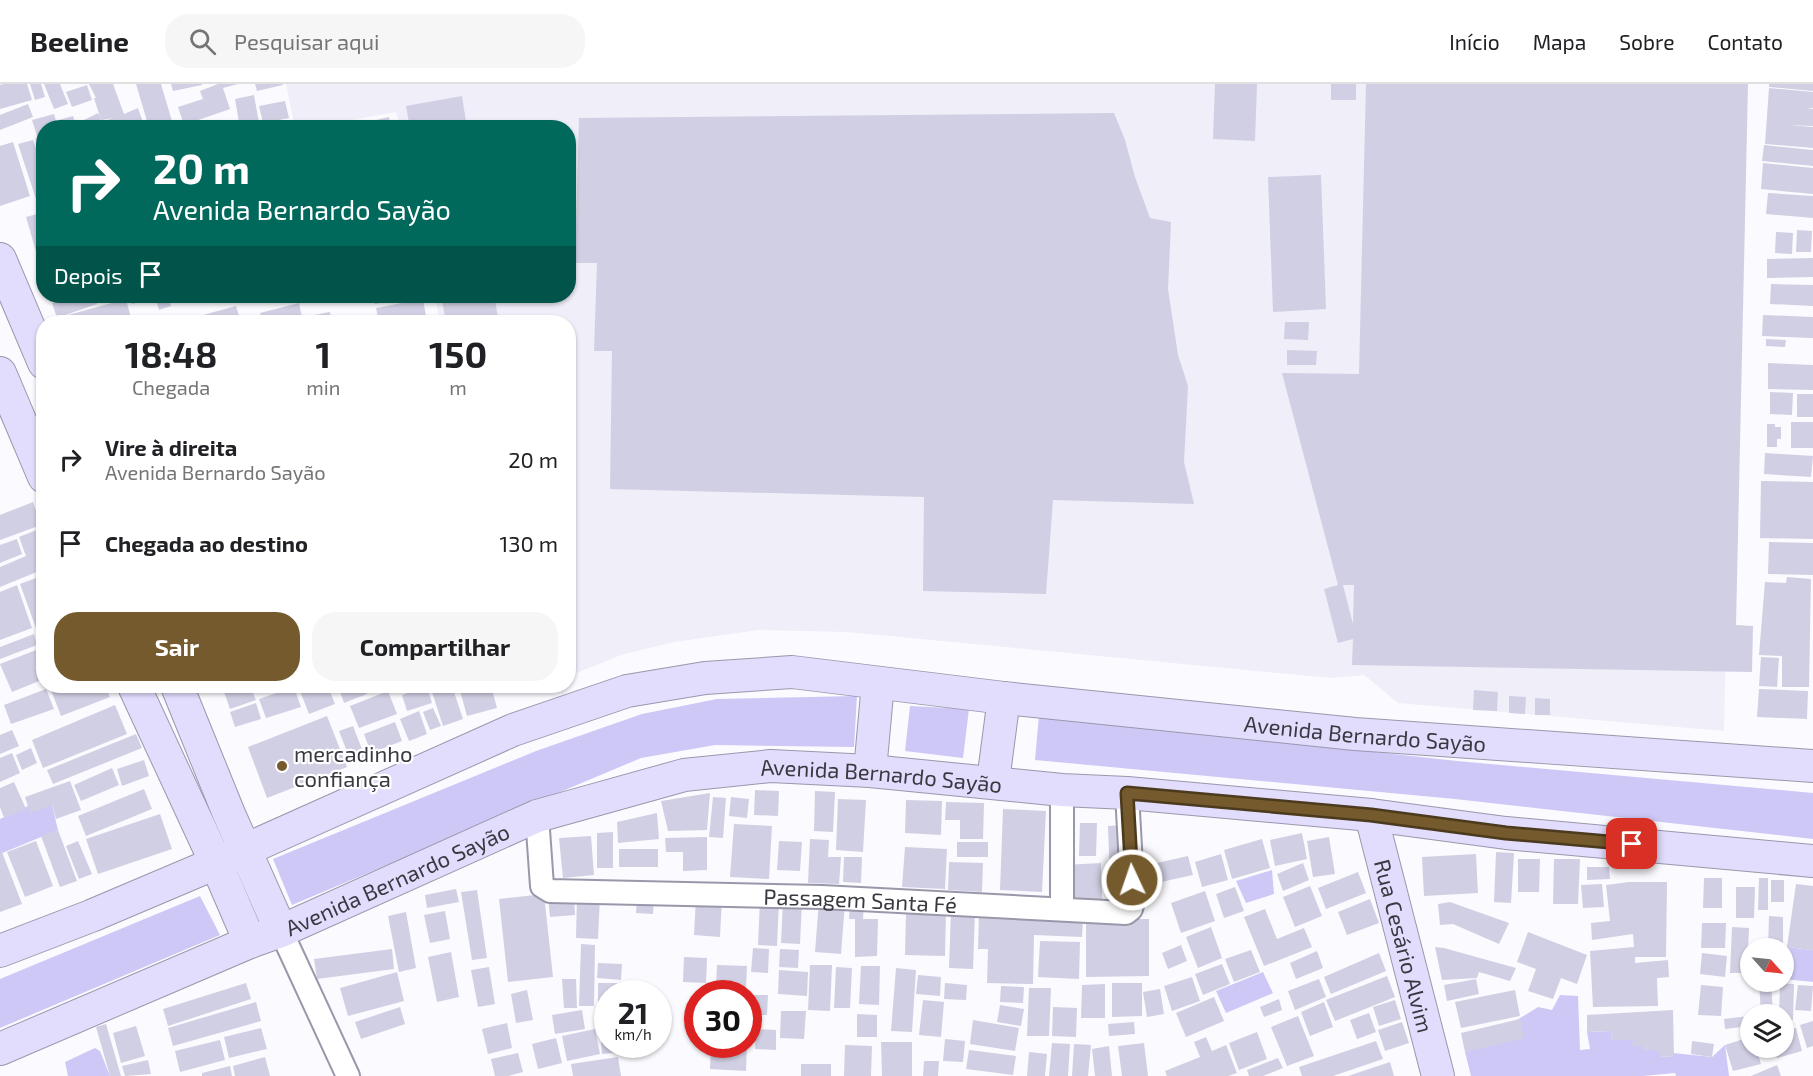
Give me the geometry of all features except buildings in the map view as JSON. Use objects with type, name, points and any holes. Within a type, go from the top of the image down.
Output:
[{"type":"street","points":[[0,259],[36,344]]},
{"type":"street","points":[[0,373],[36,458]]},
{"type":"street","name":"Avenida Bernardo Sayão","points":[[0,951],[91,916],[513,730],[627,691],[705,678],[792,672],[1004,698],[1355,734],[1813,766]]},
{"type":"street","points":[[870,771],[878,683]]},
{"type":"street","points":[[137,693],[216,862],[250,942]]},
{"type":"street","points":[[180,693],[245,849],[348,1076]]},
{"type":"street","points":[[993,782],[1004,698]]},
{"type":"street","name":"Avenida Bernardo Sayão","points":[[0,1049],[250,942],[281,931],[537,816],[684,775],[771,766],[870,771],[1371,815],[1506,833],[1813,861]]},
{"type":"street","points":[[1062,789],[1062,898]]},
{"type":"street","name":"Passagem Santa Fé","points":[[537,816],[542,886],[550,891],[822,897],[1126,913],[1131,909],[1133,902],[1127,793]]},
{"type":"street","name":"Rua Cesário Alvim","points":[[1371,815],[1438,1076]]},
{"type":"shaded area","points":[[286,84],[1737,84],[1724,731],[1398,703],[1364,675],[1331,678],[848,632],[758,630],[674,642],[621,655],[576,673],[576,315],[439,315],[436,303],[576,303],[576,120],[398,120],[396,112],[351,120],[294,120]]},
{"type":"shaded area","points":[[857,696],[854,747],[715,745],[641,758],[292,905],[273,859],[536,751],[642,714],[717,699]]},
{"type":"shaded area","points":[[910,706],[969,709],[963,758],[905,751]]},
{"type":"shaded area","points":[[1039,715],[1457,761],[1813,793],[1813,839],[1455,799],[1035,760]]},
{"type":"shaded area","points":[[52,805],[58,830],[0,854],[0,819],[28,806]]},
{"type":"shaded area","points":[[1272,870],[1274,894],[1246,903],[1236,881]]},
{"type":"shaded area","points":[[200,896],[220,935],[0,1028],[0,979]]},
{"type":"shaded area","points":[[1794,948],[1813,950],[1813,982],[1794,980]]},
{"type":"shaded area","points":[[1263,972],[1273,993],[1226,1013],[1216,991]]},
{"type":"shaded area","points":[[1560,995],[1578,996],[1580,1050],[1590,1049],[1587,1032],[1611,1031],[1612,1040],[1633,1040],[1633,1046],[1644,1046],[1645,1050],[1660,1050],[1660,1057],[1673,1056],[1673,1053],[1712,1057],[1725,1045],[1729,1076],[1676,1076],[1675,1073],[1643,1076],[1471,1076],[1465,1052],[1538,1007],[1552,1010]]},
{"type":"shaded area","points":[[95,1048],[100,1051],[110,1076],[68,1076],[65,1062]]},
{"type":"place","name":"mercadinho confiança","points":[[282,766]]},
{"type":"route","points":[[1132,880],[1127,793],[1371,815],[1506,833],[1632,844]]}]
